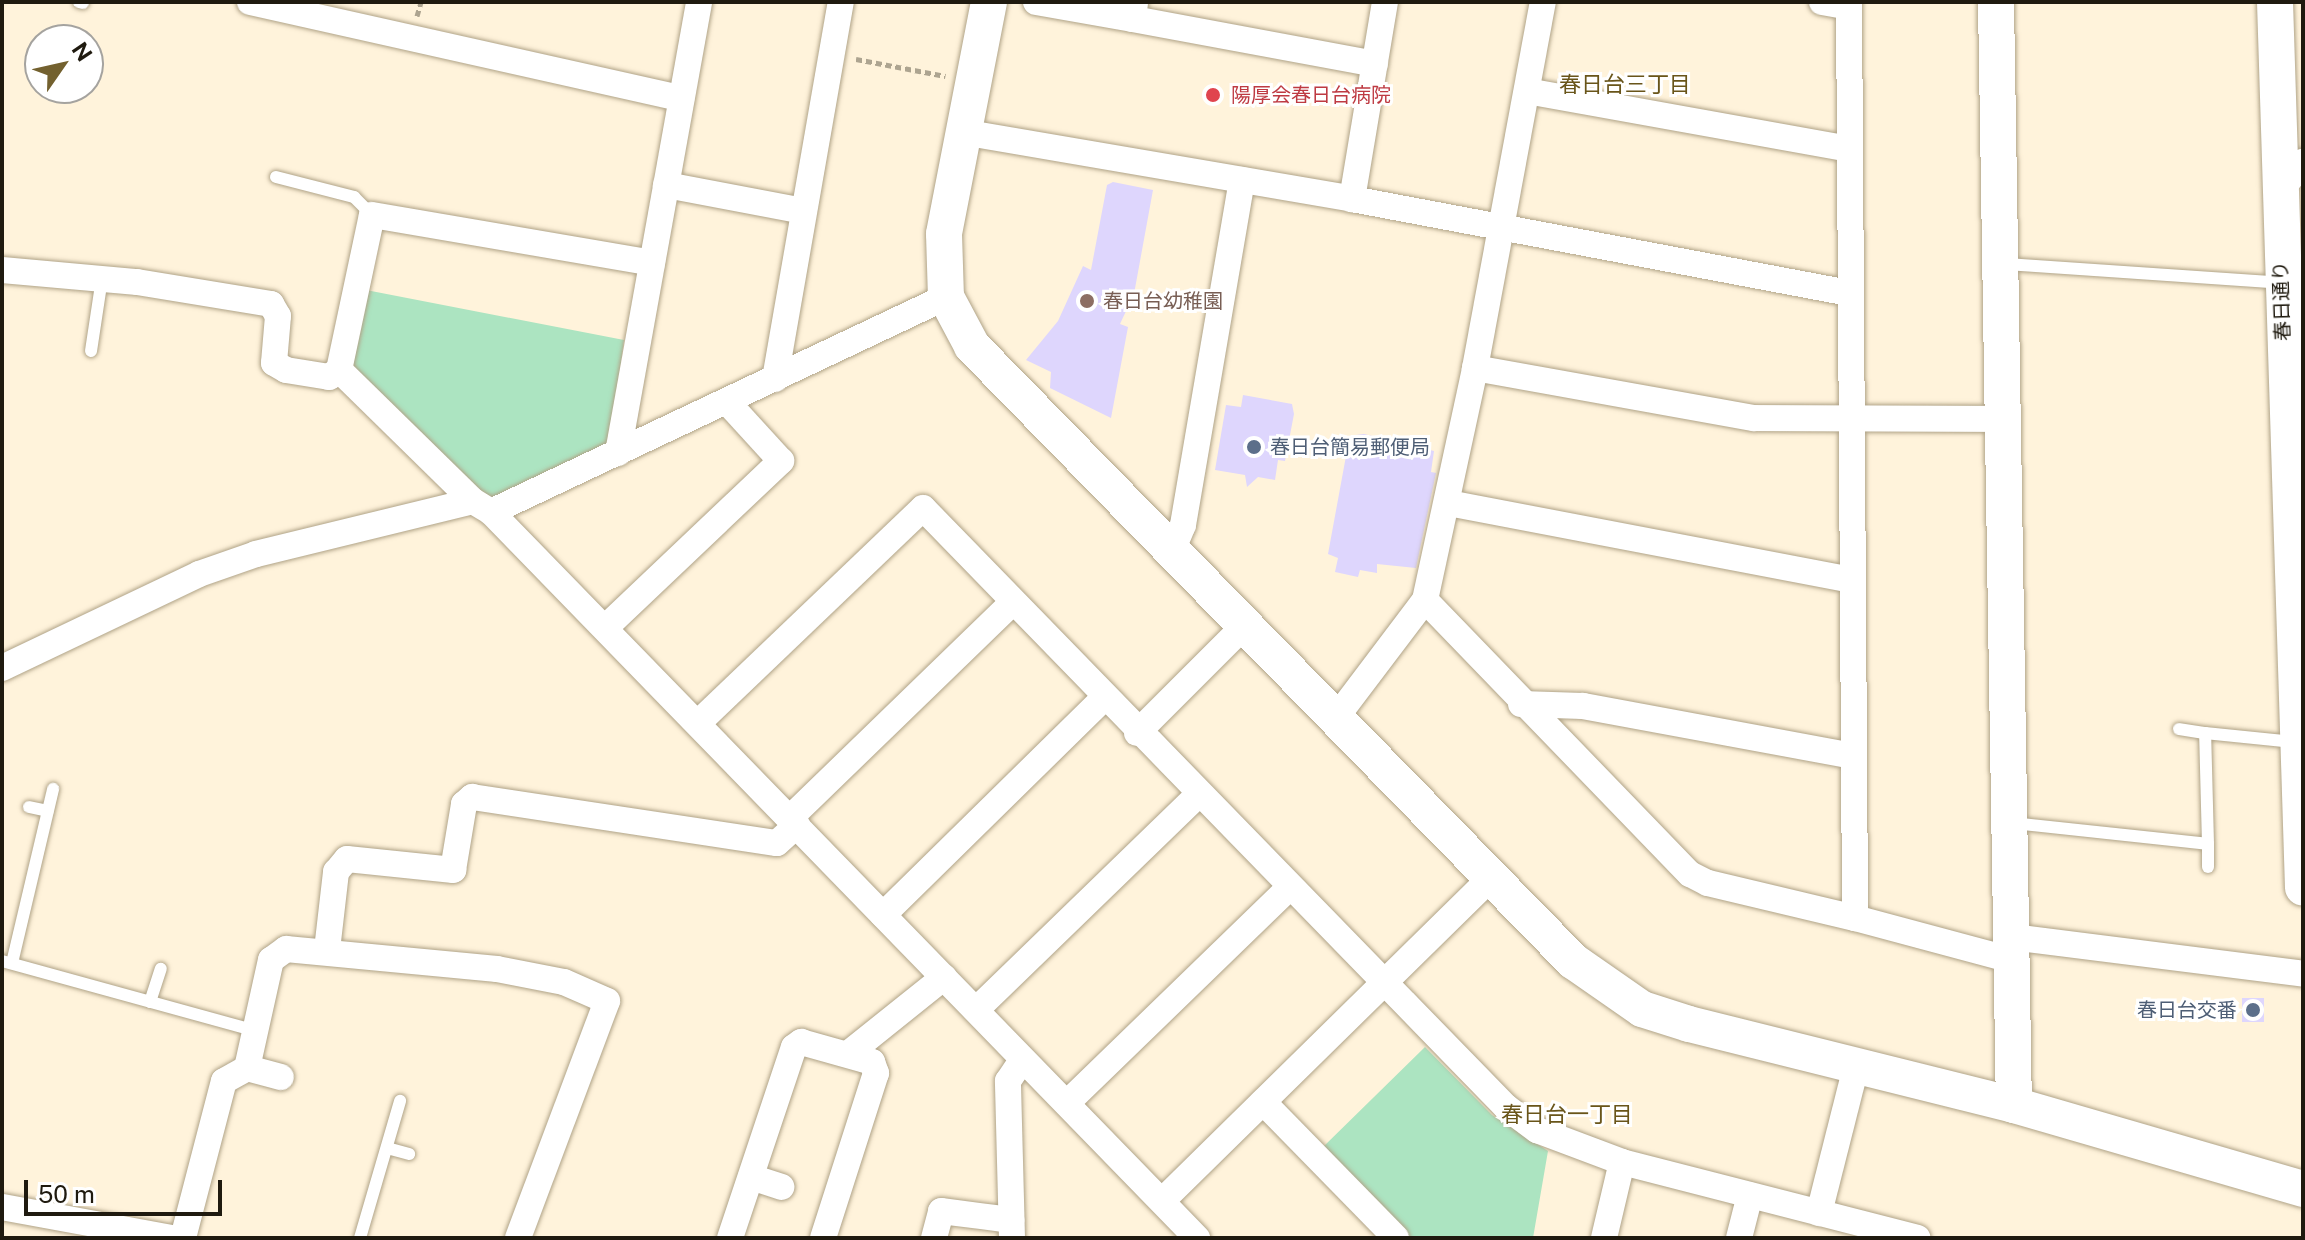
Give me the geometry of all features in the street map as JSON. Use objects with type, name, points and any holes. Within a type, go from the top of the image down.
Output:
[{"type":"street","points":[[250,2],[681,98]]},
{"type":"street","points":[[618,453],[699,2]]},
{"type":"street","points":[[775,379],[841,2]]},
{"type":"street","points":[[989,2],[944,234],[946,297],[972,346],[1573,961],[1605,988],[1642,1009],[1856,1067],[2014,1105],[2303,1189]]},
{"type":"street","points":[[1036,2],[1134,10],[1375,64]]},
{"type":"street","points":[[1352,199],[1385,2]]},
{"type":"street","points":[[1335,719],[1425,600],[1475,368],[1543,2]]},
{"type":"street","points":[[1822,2],[1849,4],[1855,918]]},
{"type":"street","points":[[1996,2],[2014,1105]]},
{"type":"street","name":"春日通り","points":[[2275,2],[2278,194],[2303,888]]},
{"type":"street","points":[[1527,91],[1848,149]]},
{"type":"street","points":[[962,132],[1352,199],[1849,293]]},
{"type":"street","points":[[2278,194],[2303,162]]},
{"type":"street","points":[[1172,551],[1183,525],[1242,180]]},
{"type":"street","points":[[666,185],[803,211]]},
{"type":"street","points":[[2,270],[102,278],[271,304],[278,316],[274,363],[286,370],[329,377],[339,370],[372,215],[652,263]]},
{"type":"street","points":[[2,668],[228,564],[482,506],[618,453],[946,297]]},
{"type":"street","points":[[1475,368],[1754,418],[2004,419]]},
{"type":"street","points":[[339,370],[605,628],[1197,1238]]},
{"type":"street","points":[[605,628],[781,461],[728,403]]},
{"type":"street","points":[[1448,503],[1851,580]]},
{"type":"street","points":[[698,723],[923,508],[1137,733],[1383,984],[1516,1114],[1575,1147],[1622,1162],[1819,1213],[1880,1233],[1917,1238]]},
{"type":"street","points":[[1425,600],[1521,704],[1690,874],[1708,883],[1855,918],[2012,949],[2303,974]]},
{"type":"street","points":[[327,950],[336,872],[347,859],[453,870],[464,804],[472,797],[557,816],[777,843],[794,822],[1012,603]]},
{"type":"street","points":[[1137,733],[1244,626]]},
{"type":"street","points":[[883,915],[1104,698]]},
{"type":"street","points":[[1521,704],[1583,706],[1852,756]]},
{"type":"street","points":[[976,1010],[1198,795]]},
{"type":"street","points":[[1162,1201],[1491,878]]},
{"type":"street","points":[[1067,1103],[1290,887]]},
{"type":"street","points":[[247,1068],[271,960],[286,949],[327,950],[496,979],[564,982],[617,1001],[518,1238]]},
{"type":"street","points":[[848,1054],[944,977]]},
{"type":"street","points":[[730,1238],[794,1047],[801,1042],[872,1062],[876,1073],[823,1238]]},
{"type":"street","points":[[934,1238],[941,1211],[1012,1229],[1008,1081],[1022,1060]]},
{"type":"street","points":[[1819,1213],[1856,1067]]},
{"type":"street","points":[[183,1238],[224,1081],[247,1068],[281,1077]]},
{"type":"street","points":[[1263,1102],[1396,1238]]},
{"type":"street","points":[[1604,1238],[1622,1162]]},
{"type":"street","points":[[751,1177],[781,1187]]},
{"type":"street","points":[[1739,1238],[1750,1195]]},
{"type":"street","points":[[2,1207],[171,1238]]},
{"type":"lane","points":[[276,177],[354,197],[372,215]]},
{"type":"lane","points":[[2001,264],[2282,283]]},
{"type":"lane","points":[[91,351],[102,278]]},
{"type":"lane","points":[[2179,729],[2298,742]]},
{"type":"lane","points":[[2205,733],[2208,867]]},
{"type":"lane","points":[[53,789],[7,962],[253,1030]]},
{"type":"lane","points":[[29,807],[48,811]]},
{"type":"lane","points":[[2010,822],[2208,844]]},
{"type":"lane","points":[[150,1002],[161,969]]},
{"type":"lane","points":[[360,1238],[400,1101]]},
{"type":"lane","points":[[387,1148],[409,1154]]},
{"type":"path","points":[[832,54],[973,81]]},
{"type":"green space","points":[[366,290],[624,340],[610,443],[486,501],[351,367]]},
{"type":"green space","points":[[1425,1047],[1492,1115],[1548,1151],[1533,1238],[1411,1238],[1323,1147]]},
{"type":"building","points":[[1113,182],[1153,190],[1134,294],[1120,324],[1128,327],[1111,418],[1050,388],[1051,372],[1026,360],[1058,321],[1083,266],[1091,270],[1107,185]]},
{"type":"building","name":"春日台簡易郵便局","points":[[1243,395],[1292,404],[1294,414],[1285,461],[1278,460],[1275,480],[1258,477],[1247,487],[1245,475],[1215,470],[1226,405],[1241,407]]},
{"type":"building","points":[[1364,434],[1434,451],[1431,472],[1436,473],[1416,568],[1377,564],[1377,573],[1360,570],[1358,577],[1335,572],[1338,558],[1328,554],[1346,456],[1353,458],[1356,435]]},
{"type":"building","name":"春日台交番","points":[[2242,998],[2264,998],[2264,1022],[2242,1022]]},
{"type":"place","name":"陽厚会春日台病院","points":[[1213,95]]},
{"type":"place","name":"春日台幼稚園","points":[[1087,301]]},
{"type":"place","name":"春日台簡易郵便局","points":[[1254,447]]},
{"type":"place","name":"春日台交番","points":[[2253,1010]]},
{"type":"district","name":"春日台三丁目","points":[[1625,85]]},
{"type":"district","name":"春日台一丁目","points":[[1567,1115]]}]
